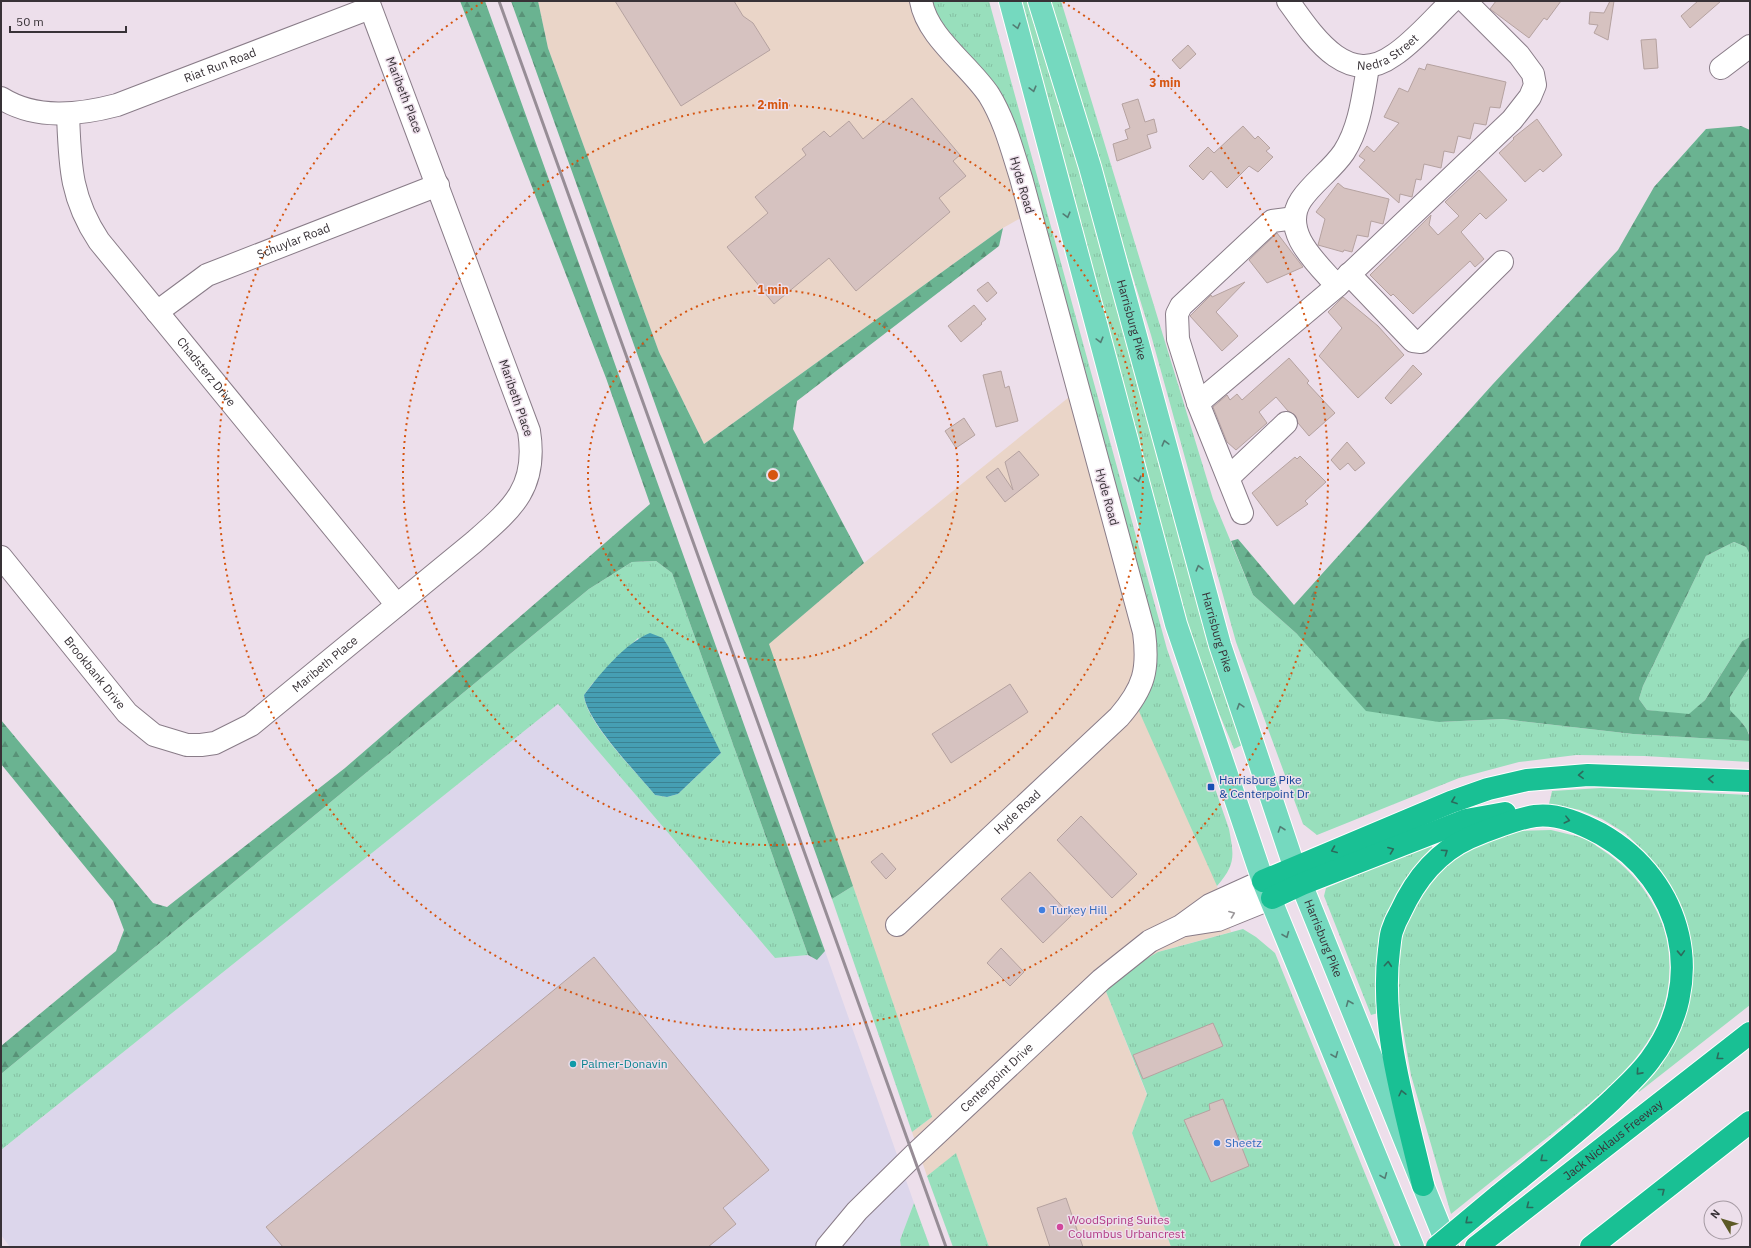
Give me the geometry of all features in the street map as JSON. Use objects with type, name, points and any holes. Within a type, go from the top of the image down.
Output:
[{"type":"highway","points":[[1268,890],[1451,802],[1488,789],[1527,780],[1588,775],[1750,781]]},
{"type":"highway","points":[[1298,875],[1466,820],[1499,813],[1517,812],[1536,816],[1559,818],[1584,824],[1612,840],[1639,861],[1658,886],[1673,915],[1681,946],[1682,978],[1673,1015],[1665,1035],[1650,1060],[1590,1121],[1437,1247]]},
{"type":"highway","points":[[1423,1185],[1395,1060],[1388,1010],[1386,980],[1392,930],[1411,890],[1421,875],[1439,856],[1460,842],[1483,832],[1536,816]]},
{"type":"highway","name":"Jack Nicklaus Freeway","points":[[1476,1247],[1750,1033]]},
{"type":"highway","points":[[1591,1247],[1750,1122]]},
{"type":"highway","points":[[1614,1247],[1624,1238],[1631,1216]]},
{"type":"main road","points":[[1010,1],[1176,624],[1268,890],[1413,1247]]},
{"type":"main road","name":"Harrisburg Pike","points":[[1039,1],[1090,167],[1220,645],[1298,875],[1448,1247]]},
{"type":"street","name":"Hyde Road","points":[[897,925],[1119,716],[1130,704],[1141,686],[1146,662],[1144,632],[1021,178],[1002,121],[988,94],[932,27],[921,1]]},
{"type":"street","name":"Nedra Street","points":[[1288,1],[1316,38],[1334,56],[1348,65],[1368,68],[1378,65],[1395,55],[1452,1]]},
{"type":"street","name":"Riat Run Road","points":[[1,98],[36,111],[68,114],[117,105],[369,4]]},
{"type":"street","name":"Maribeth Place","points":[[215,743],[251,725],[485,532],[517,501],[525,485],[530,467],[532,449],[529,431],[369,4]]},
{"type":"street","points":[[1198,403],[1343,280],[1512,120],[1533,91],[1535,80],[1530,68],[1474,4]]},
{"type":"street","points":[[1721,68],[1750,46]]},
{"type":"street","points":[[1368,68],[1353,136],[1333,167],[1300,201],[1295,218],[1295,228],[1308,253],[1343,280],[1413,341],[1421,342],[1502,262]]},
{"type":"street","name":"Chadsterz Drive","points":[[68,114],[72,178],[86,222],[99,241],[397,605]]},
{"type":"street","name":"Schuylar Road","points":[[157,312],[207,275],[438,185]]},
{"type":"street","points":[[1242,513],[1229,477],[1198,403],[1178,339],[1177,314],[1181,306],[1272,221],[1295,218]]},
{"type":"street","points":[[1229,477],[1286,423]]},
{"type":"street","name":"Brookbank Drive","points":[[1,557],[127,713],[140,725],[154,735],[170,741],[187,745],[215,743]]},
{"type":"street","name":"Centerpoint Drive","points":[[827,1247],[857,1211],[913,1156],[1084,995],[1150,941],[1181,926],[1218,920],[1268,890]]},
{"type":"shaded area","points":[[538,1],[932,1],[995,85],[1037,209],[1003,228],[704,444],[659,352],[548,48]]},
{"type":"shaded area","points":[[1084,385],[1217,886],[1231,932],[1158,952],[1105,989],[1147,1095],[1132,1133],[1171,1247],[989,1247],[956,1154],[927,1176],[912,1132],[932,1117],[768,644],[864,563]]},
{"type":"shaded area","points":[[558,704],[775,958],[808,955],[817,960],[825,951],[914,1203],[900,1240],[901,1247],[10,1247],[1,1235],[1,1150]]},
{"type":"green space","points":[[460,1],[485,1],[825,951],[817,960],[808,955],[672,573],[656,561],[632,562],[589,589],[1,1074],[1,1046],[116,951],[124,930],[113,901],[1,764],[1,720],[153,903],[167,907],[345,768],[650,504],[606,378]]},
{"type":"green space","points":[[511,1],[538,1],[548,48],[659,352],[704,444],[1003,228],[999,246],[797,401],[793,429],[864,563],[769,644],[853,886],[832,899]]},
{"type":"green space","points":[[932,1],[989,1],[1167,649],[1229,829],[1232,846],[1232,859],[1228,872],[1217,886],[1138,709],[1149,688],[995,85],[940,22]]},
{"type":"green space","points":[[1018,1],[1027,1],[1084,181],[1210,648],[1242,745],[1234,749],[1194,653]]},
{"type":"green space","points":[[1047,1],[1061,1],[1213,499],[1253,595],[1297,634],[1439,722],[1503,719],[1633,734],[1750,741],[1750,762],[1644,756],[1576,755],[1519,762],[1459,778],[1317,835],[1303,824],[1236,642],[1151,335]]},
{"type":"green space","points":[[1741,126],[1750,130],[1750,555],[1746,547],[1734,542],[1706,556],[1643,686],[1639,699],[1647,710],[1689,714],[1705,700],[1742,641],[1750,637],[1750,667],[1730,697],[1730,710],[1746,728],[1750,741],[1633,734],[1503,719],[1439,722],[1366,711],[1297,634],[1253,595],[1231,541],[1238,539],[1294,605],[1493,384],[1618,250],[1654,187],[1706,129]]},
{"type":"green space","points":[[1734,542],[1746,547],[1750,555],[1750,637],[1742,641],[1705,700],[1689,715],[1647,710],[1639,699],[1643,686],[1706,556]]},
{"type":"green space","points":[[656,561],[672,573],[808,955],[775,958],[558,704],[1,1150],[1,1074],[589,589],[632,562]],"holes":[[[638,638],[721,753],[678,794],[667,797],[655,795],[602,732],[587,706],[584,695],[592,684]]]},
{"type":"green space","points":[[1750,667],[1750,735],[1743,724],[1730,711],[1730,697]]},
{"type":"green space","points":[[1601,788],[1750,795],[1750,1005],[1639,1092],[1635,1087],[1674,1032],[1679,907],[1665,878],[1646,853],[1625,833],[1602,819],[1580,810],[1549,804],[1552,791]]},
{"type":"green space","points":[[1551,830],[1592,842],[1625,868],[1638,882],[1650,899],[1663,925],[1669,951],[1669,979],[1664,1005],[1655,1028],[1642,1050],[1608,1087],[1568,1121],[1451,1214],[1411,1075],[1398,1002],[1398,949],[1409,911],[1428,882],[1451,859],[1485,838],[1511,831]]},
{"type":"green space","points":[[1431,844],[1433,850],[1408,878],[1378,1013],[1371,1015],[1324,896],[1326,888]]},
{"type":"green space","points":[[853,886],[932,1117],[912,1132],[832,899]]},
{"type":"green space","points":[[1243,929],[1256,937],[1275,953],[1395,1247],[1171,1247],[1132,1133],[1147,1094],[1105,989],[1124,972],[1158,952]]},
{"type":"green space","points":[[956,1153],[989,1247],[953,1247],[927,1176]]},
{"type":"green space","points":[[914,1203],[930,1247],[901,1247],[900,1240]]},
{"type":"water","points":[[650,633],[663,638],[668,646],[721,753],[678,794],[667,797],[655,795],[614,746],[593,718],[587,706],[584,695],[622,651]]},
{"type":"building","points":[[615,1],[734,1],[743,16],[753,23],[770,50],[681,106]]},
{"type":"building","points":[[1496,1],[1561,1],[1547,20],[1544,18],[1529,38],[1490,9]]},
{"type":"building","points":[[1610,1],[1614,1],[1608,40],[1594,33],[1598,25],[1589,24],[1590,12],[1604,13]]},
{"type":"building","points":[[1698,1],[1721,1],[1690,28],[1681,16]]},
{"type":"building","points":[[1656,39],[1658,68],[1644,69],[1641,40]]},
{"type":"building","points":[[1188,45],[1196,54],[1180,69],[1172,60]]},
{"type":"building","points":[[1427,64],[1506,82],[1500,108],[1490,107],[1486,125],[1474,123],[1470,139],[1458,136],[1454,153],[1444,151],[1441,168],[1424,164],[1421,180],[1416,179],[1412,197],[1400,194],[1399,203],[1359,167],[1365,160],[1359,156],[1367,146],[1374,152],[1399,123],[1384,117],[1399,88],[1408,92],[1419,68],[1425,70]]},
{"type":"building","points":[[912,98],[960,155],[953,161],[966,176],[939,198],[950,212],[856,291],[829,258],[774,304],[727,247],[768,213],[755,197],[806,155],[802,149],[824,131],[830,137],[849,121],[863,139]]},
{"type":"building","points":[[1138,99],[1145,122],[1154,119],[1157,132],[1147,135],[1151,148],[1117,161],[1113,144],[1128,139],[1125,130],[1130,128],[1122,104]]},
{"type":"building","points":[[1537,119],[1562,155],[1543,172],[1540,169],[1525,182],[1499,153],[1514,139],[1513,138]]},
{"type":"building","points":[[1243,126],[1255,139],[1258,136],[1270,148],[1266,151],[1273,157],[1258,172],[1249,166],[1227,188],[1211,171],[1203,180],[1189,166],[1208,147],[1214,153]]},
{"type":"building","points":[[1479,170],[1507,200],[1486,219],[1480,213],[1461,232],[1484,259],[1475,267],[1470,261],[1413,314],[1393,294],[1391,296],[1370,275],[1431,215],[1429,225],[1438,235],[1459,216],[1445,202]]},
{"type":"building","points":[[1338,183],[1344,188],[1389,199],[1383,224],[1371,221],[1368,237],[1357,235],[1352,252],[1344,250],[1343,252],[1318,245],[1325,219],[1316,212]]},
{"type":"building","points":[[1277,233],[1303,267],[1267,283],[1249,260]]},
{"type":"building","points":[[988,282],[997,293],[987,302],[977,290]]},
{"type":"building","points":[[1245,282],[1216,312],[1238,336],[1222,351],[1190,316],[1211,295],[1212,297]]},
{"type":"building","points":[[1343,297],[1378,326],[1404,355],[1358,398],[1319,356],[1342,328],[1328,312]]},
{"type":"building","points":[[974,305],[986,319],[961,342],[948,326]]},
{"type":"building","points":[[1289,358],[1309,381],[1307,383],[1335,413],[1309,436],[1298,423],[1295,415],[1288,411],[1276,397],[1259,412],[1267,423],[1236,450],[1227,442],[1213,407],[1227,395],[1230,400],[1237,394],[1242,400]]},
{"type":"building","points":[[1413,365],[1422,374],[1391,404],[1385,398]]},
{"type":"building","points":[[1001,371],[1005,388],[1009,386],[1018,421],[996,427],[983,375]]},
{"type":"building","points":[[964,418],[975,435],[956,448],[945,431]]},
{"type":"building","points":[[1347,442],[1365,463],[1355,471],[1348,463],[1340,470],[1331,460]]},
{"type":"building","points":[[1019,451],[1039,475],[1005,502],[986,477],[998,468],[1013,490],[1005,462]]},
{"type":"building","points":[[1300,456],[1326,482],[1305,501],[1308,504],[1277,526],[1252,493],[1295,457],[1297,459]]},
{"type":"building","points":[[1010,684],[1028,712],[951,763],[932,734]]},
{"type":"building","points":[[1081,816],[1137,874],[1112,898],[1057,840]]},
{"type":"building","points":[[882,853],[896,869],[886,879],[871,862]]},
{"type":"building","points":[[1030,872],[1071,916],[1043,943],[1001,899]]},
{"type":"building","points":[[1001,948],[1024,972],[1010,986],[987,963]]},
{"type":"building","name":"Palmer-Donavin","points":[[594,957],[769,1170],[723,1208],[736,1224],[708,1247],[283,1247],[266,1227]]},
{"type":"building","points":[[1213,1023],[1223,1046],[1143,1079],[1133,1055]]},
{"type":"building","name":"Sheetz","points":[[1223,1099],[1249,1166],[1211,1182],[1184,1120],[1210,1110],[1209,1104]]},
{"type":"building","name":"WoodSpring Suites Columbus Urbancrest","points":[[1066,1198],[1083,1247],[1050,1247],[1037,1208]]},
{"type":"railway","points":[[499,1],[946,1247]]},
{"type":"place","name":"Harrisburg Pike & Centerpoint Dr","points":[[1211,787]]},
{"type":"place","name":"Turkey Hill","points":[[1042,910]]},
{"type":"place","name":"Palmer-Donavin","points":[[573,1064]]},
{"type":"place","name":"Sheetz","points":[[1217,1143]]},
{"type":"place","name":"WoodSpring Suites Columbus Urbancrest","points":[[1060,1227]]}]
